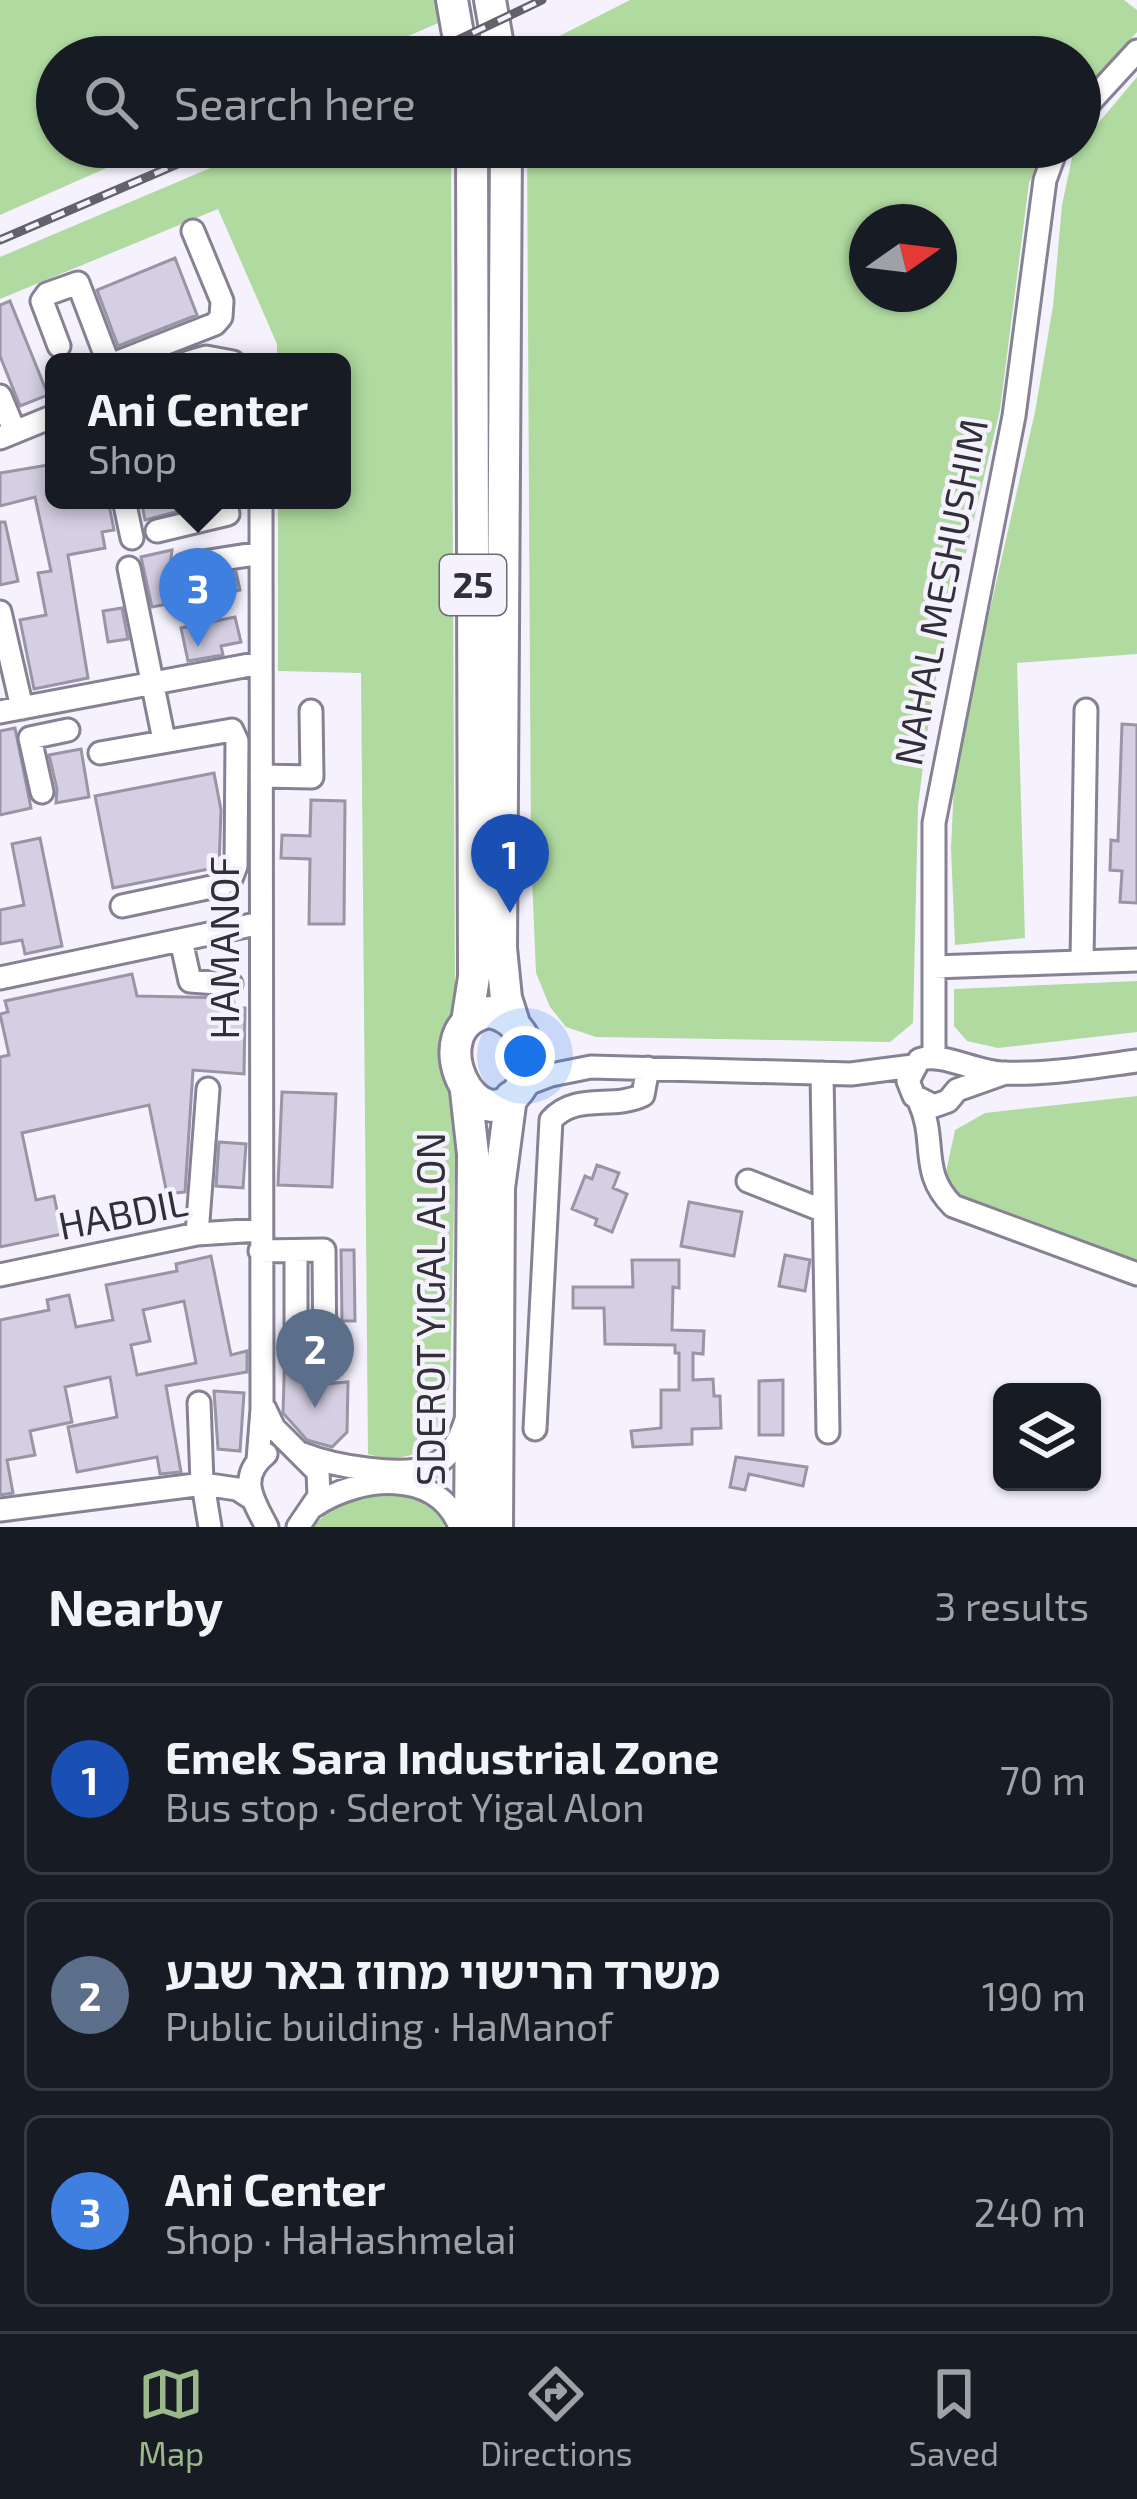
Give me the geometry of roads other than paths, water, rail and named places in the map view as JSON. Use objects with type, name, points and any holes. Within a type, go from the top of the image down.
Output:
[{"type":"highway","points":[[452,0],[458,36]]},
{"type":"highway","points":[[490,0],[496,36]]},
{"type":"highway","name":"SDEROT YIGAL ALON","points":[[470,1527],[472,1154],[466,1091],[456,1055],[474,977],[472,168]]},
{"type":"highway","name":"SDEROT YIGAL ALON","points":[[496,1527],[499,1188],[503,1133],[528,1063],[506,998],[501,948],[506,168]]},
{"type":"highway","points":[[467,1022],[490,1012],[519,1031]]},
{"type":"highway","name":"SDEROT YIGAL ALON","points":[[466,1091],[484,1104],[499,1104],[517,1092]]},
{"type":"street","points":[[1101,90],[1137,51]]},
{"type":"street","name":"NAHAL MESHUSHIM","points":[[933,1062],[933,852],[939,785],[1014,416],[1049,168]]},
{"type":"street","points":[[141,353],[215,324],[221,317],[222,301],[193,231]]},
{"type":"street","points":[[59,346],[42,301],[47,294],[78,283],[105,353]]},
{"type":"street","points":[[0,396],[8,435],[45,420]]},
{"type":"street","points":[[126,509],[133,538]]},
{"type":"street","points":[[157,531],[228,514],[227,509]]},
{"type":"street","name":"HAMANOF","points":[[255,1464],[261,1396],[261,509]]},
{"type":"street","points":[[184,565],[231,554],[261,553]]},
{"type":"street","points":[[129,568],[164,740]]},
{"type":"street","points":[[0,612],[11,710],[260,663]]},
{"type":"street","points":[[42,793],[30,737],[62,732],[50,702]]},
{"type":"street","points":[[1082,961],[1086,710]]},
{"type":"street","points":[[261,776],[312,777],[311,711]]},
{"type":"street","points":[[100,753],[232,730],[237,741],[232,879],[122,905]]},
{"type":"street","points":[[0,978],[261,923]]},
{"type":"street","points":[[181,940],[190,981],[231,985]]},
{"type":"street","points":[[934,967],[1137,960]]},
{"type":"street","points":[[519,1031],[555,1060],[591,1067],[851,1074],[933,1062],[1005,1073],[1137,1060]]},
{"type":"street","points":[[933,1062],[915,1095],[929,1139],[928,1166],[937,1190],[953,1206],[1137,1274]]},
{"type":"street","points":[[929,1139],[958,1077],[933,1062]]},
{"type":"street","points":[[517,1092],[550,1075],[591,1067]]},
{"type":"street","points":[[535,1429],[551,1120],[577,1103],[629,1102],[643,1095],[648,1068]]},
{"type":"street","points":[[822,1073],[828,1432]]},
{"type":"street","points":[[851,1074],[934,1106],[1005,1073]]},
{"type":"street","points":[[197,1234],[208,1089]]},
{"type":"street","points":[[748,1181],[824,1211]]},
{"type":"street","name":"HABDIL","points":[[0,1275],[197,1234],[260,1241],[296,1251],[324,1250],[326,1371]]},
{"type":"street","points":[[261,1396],[274,1428],[318,1472],[320,1484],[305,1516]]},
{"type":"street","points":[[14,1515],[196,1484],[255,1464],[281,1449],[335,1465],[426,1468],[456,1444],[471,1402]]},
{"type":"street","points":[[199,1403],[196,1484],[210,1527]]},
{"type":"street","points":[[255,1464],[249,1478],[258,1512]]},
{"type":"street","points":[[196,1484],[237,1489],[258,1512],[275,1520],[305,1516],[350,1487],[415,1486],[445,1500],[460,1527]]},
{"type":"railway","points":[[466,36],[542,0]]},
{"type":"railway","points":[[0,240],[168,168]]},
{"type":"place","name":"Ani Center","points":[[198,647]]},
{"type":"place","name":"Emek Sara Industrial Zone","points":[[510,913]]},
{"type":"place","name":"משרד הרישוי מחוז באר שבע","points":[[315,1408]]}]
